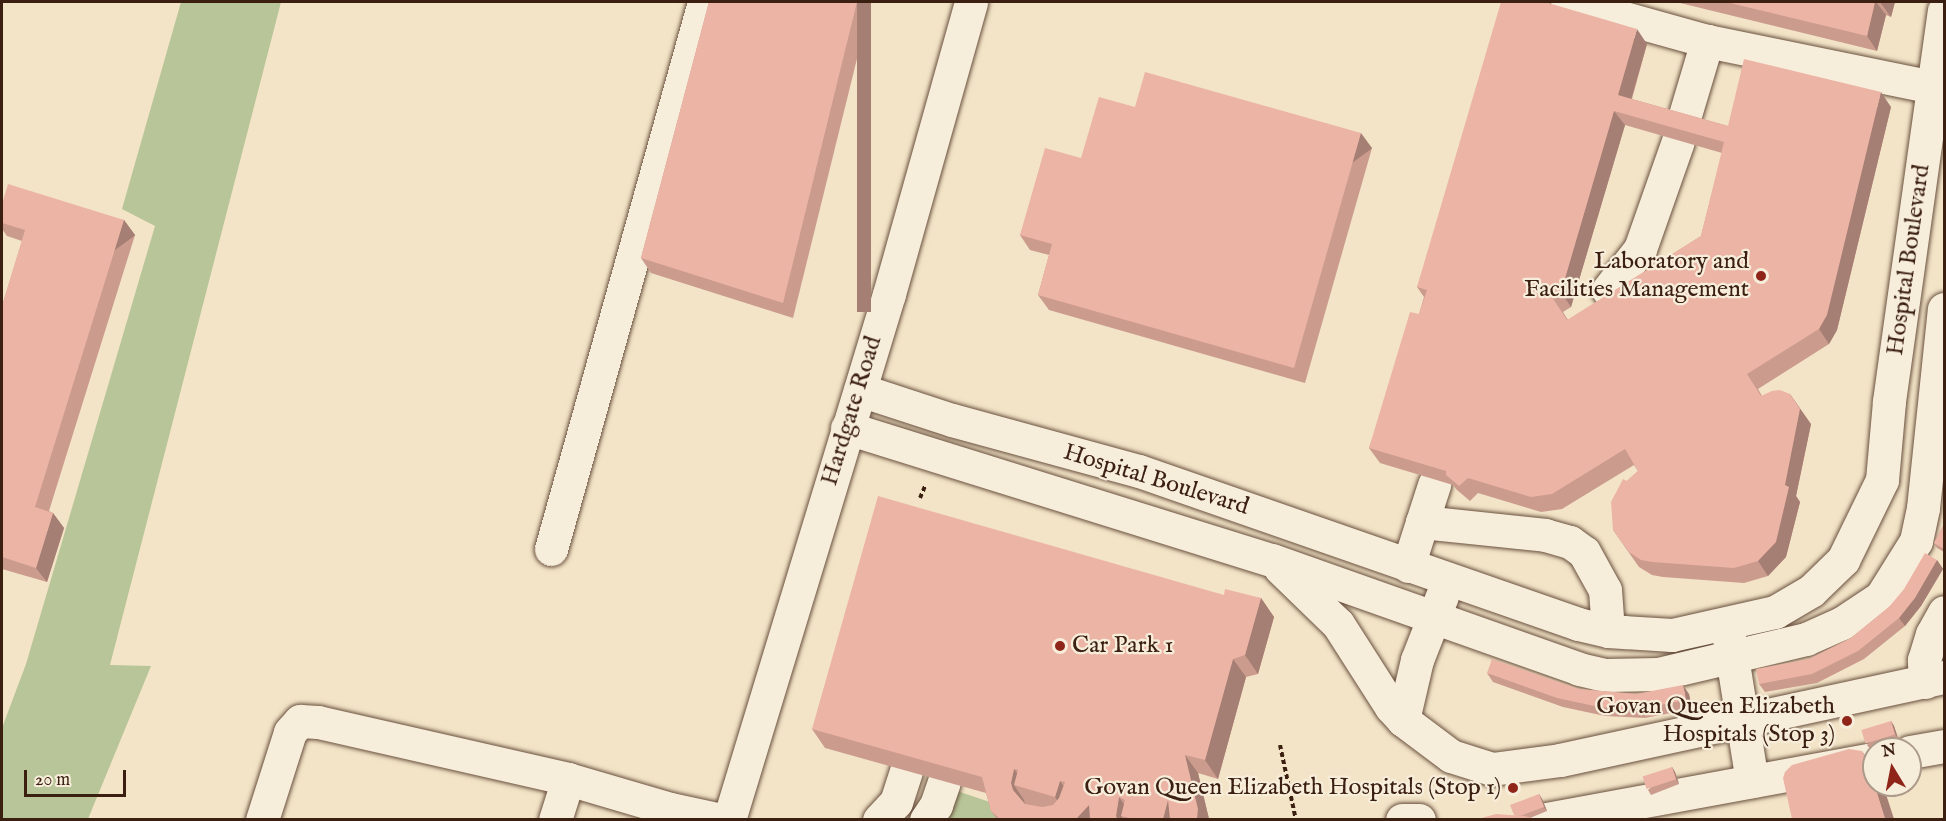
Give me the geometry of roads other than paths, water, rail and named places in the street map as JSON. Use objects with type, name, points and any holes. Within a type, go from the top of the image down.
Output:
[{"type":"street","points":[[551,549],[704,2]]},
{"type":"street","name":"Hardgate Road","points":[[729,819],[860,390],[971,2]]},
{"type":"street","points":[[1567,2],[1707,40],[1933,87]]},
{"type":"street","name":"Hospital Boulevard","points":[[860,390],[952,420],[1139,471],[1343,540],[1408,566],[1578,624],[1608,631],[1672,635],[1774,612],[1811,591],[1843,560],[1882,480],[1889,401],[1944,11]]},
{"type":"street","points":[[1608,290],[1640,249],[1680,133],[1707,40]]},
{"type":"street","name":"Hospital Boulevard","points":[[847,428],[1272,560],[1579,669],[1606,675],[1658,674],[1806,639],[1842,623],[1881,597],[1916,541],[1939,405],[1944,309]]},
{"type":"street","points":[[1889,401],[1939,405]]},
{"type":"street","points":[[1408,566],[1434,484]]},
{"type":"street","points":[[1422,522],[1545,535],[1570,542],[1584,552],[1605,590],[1608,631]]},
{"type":"street","name":"Hospital Boulevard","points":[[1272,560],[1338,624],[1391,707],[1403,720],[1451,756],[1492,769],[1560,760],[1935,679]]},
{"type":"street","points":[[1403,720],[1417,660],[1449,579]]},
{"type":"street","points":[[1935,679],[1924,660],[1932,634],[1944,612]]},
{"type":"street","points":[[1728,622],[1731,658],[1752,781]]},
{"type":"street","points":[[262,819],[290,732],[300,721],[318,722],[568,779],[670,809],[721,819]]},
{"type":"street","points":[[1922,750],[1944,746]]},
{"type":"street","points":[[1541,819],[1862,761]]},
{"type":"street","points":[[879,819],[896,802],[906,771]]},
{"type":"street","points":[[555,819],[568,779]]},
{"type":"street","points":[[926,819],[936,805],[944,782]]},
{"type":"street","points":[[1402,819],[1419,819]]},
{"type":"place","name":"Laboratory and Facilities Management","points":[[1761,276]]},
{"type":"place","name":"Car Park 1","points":[[1060,646]]},
{"type":"place","name":"Govan Queen Elizabeth Hospitals (Stop 3)","points":[[1847,721]]},
{"type":"place","name":"Govan Queen Elizabeth Hospitals (Stop 1)","points":[[1513,788]]}]
